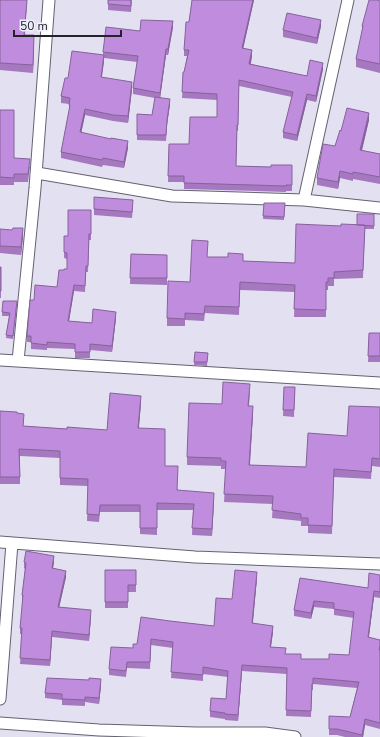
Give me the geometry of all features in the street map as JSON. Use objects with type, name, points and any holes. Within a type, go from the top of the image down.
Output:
[{"type":"street","points":[[18,361],[37,172],[49,0]]},
{"type":"street","points":[[304,200],[348,0]]},
{"type":"street","points":[[37,172],[172,196],[304,200],[380,208]]},
{"type":"street","points":[[0,360],[380,383]]},
{"type":"street","points":[[0,542],[195,557],[380,564]]},
{"type":"street","points":[[0,699],[12,543]]},
{"type":"street","points":[[0,723],[99,730],[196,733],[265,733],[295,737]]},
{"type":"building","points":[[0,0],[27,0],[24,35],[34,35],[33,65],[0,63]]},
{"type":"building","points":[[108,0],[131,0],[131,6],[108,4]]},
{"type":"building","points":[[192,0],[253,0],[242,48],[252,50],[249,64],[307,76],[310,60],[323,63],[316,96],[307,94],[297,135],[283,132],[293,92],[239,80],[236,166],[271,167],[271,165],[292,165],[292,185],[184,183],[184,176],[168,176],[169,144],[189,144],[190,117],[217,117],[217,94],[182,92],[183,72],[189,50],[184,50],[186,22],[189,22]]},
{"type":"building","points":[[369,0],[380,1],[380,64],[356,59],[362,26]]},
{"type":"building","points":[[287,13],[321,20],[317,38],[283,30]]},
{"type":"building","points":[[141,20],[173,21],[168,49],[166,49],[160,93],[133,88],[138,56],[103,52],[106,27],[140,31]]},
{"type":"building","points":[[72,51],[104,55],[101,77],[132,82],[128,116],[113,115],[85,109],[80,132],[128,141],[124,162],[103,158],[102,160],[61,152],[70,98],[61,96],[65,78],[68,78]]},
{"type":"building","points":[[155,97],[170,99],[166,135],[137,135],[137,114],[152,115]]},
{"type":"building","points":[[347,108],[369,113],[360,150],[380,154],[380,177],[340,171],[338,182],[317,178],[323,144],[335,146],[340,130],[341,131]]},
{"type":"building","points":[[0,110],[14,110],[14,158],[30,159],[28,174],[14,174],[14,178],[0,177]]},
{"type":"building","points":[[94,197],[133,200],[132,212],[94,209]]},
{"type":"building","points":[[264,203],[285,203],[284,217],[263,216]]},
{"type":"building","points":[[68,210],[91,210],[91,234],[89,234],[88,266],[86,266],[85,286],[74,285],[68,321],[92,323],[93,309],[116,312],[112,346],[90,344],[90,352],[75,352],[75,344],[47,342],[47,345],[31,343],[31,336],[27,336],[30,300],[34,300],[35,285],[57,287],[59,270],[67,269],[67,253],[64,252],[64,236],[68,236]]},
{"type":"building","points":[[357,214],[374,214],[374,226],[357,225]]},
{"type":"building","points":[[296,224],[341,226],[341,224],[365,225],[363,270],[334,272],[334,278],[328,278],[328,282],[326,282],[326,310],[294,309],[295,285],[240,282],[239,307],[205,306],[204,314],[185,313],[185,319],[167,318],[168,281],[190,282],[192,240],[208,241],[207,257],[228,257],[228,253],[243,254],[243,261],[295,263]]},
{"type":"building","points":[[13,228],[23,228],[21,247],[0,246],[0,229],[12,230]]},
{"type":"building","points":[[131,254],[167,255],[167,278],[130,278]]},
{"type":"building","points":[[1,267],[1,291],[0,291]]},
{"type":"building","points":[[3,301],[17,301],[13,336],[6,335],[10,313],[2,312]]},
{"type":"building","points":[[369,333],[380,333],[380,356],[368,356]]},
{"type":"building","points":[[195,352],[208,353],[207,362],[194,362]]},
{"type":"building","points":[[223,382],[250,384],[248,406],[253,406],[249,465],[306,467],[308,433],[347,436],[349,406],[380,407],[380,459],[372,458],[371,472],[334,469],[332,526],[308,525],[308,518],[301,518],[301,514],[272,510],[273,496],[224,494],[226,461],[221,461],[221,458],[187,457],[189,403],[222,404]]},
{"type":"building","points":[[284,387],[295,387],[294,410],[283,410]]},
{"type":"building","points":[[110,393],[141,396],[138,428],[165,429],[165,466],[178,466],[177,490],[214,493],[212,529],[192,528],[194,504],[157,503],[157,528],[140,528],[140,505],[100,505],[99,515],[87,514],[88,479],[60,478],[60,451],[19,449],[20,477],[0,477],[0,411],[24,414],[23,426],[107,430]]},
{"type":"building","points":[[26,551],[54,556],[52,568],[66,571],[58,607],[91,610],[89,635],[52,631],[50,660],[20,658],[22,628],[20,628]]},
{"type":"building","points":[[105,570],[136,570],[136,585],[128,585],[128,602],[105,602]]},
{"type":"building","points":[[235,570],[257,572],[252,623],[273,626],[270,647],[286,648],[285,654],[301,654],[301,659],[329,659],[329,654],[349,655],[354,612],[334,609],[334,603],[314,601],[311,613],[294,610],[300,578],[368,588],[369,573],[380,575],[380,592],[374,591],[368,637],[380,640],[380,723],[365,719],[362,735],[337,729],[329,729],[329,716],[350,717],[359,682],[313,678],[311,711],[286,710],[287,668],[242,665],[238,715],[210,711],[211,698],[226,699],[228,671],[203,667],[203,675],[171,672],[173,642],[151,639],[150,662],[127,662],[126,671],[109,669],[111,647],[133,648],[133,644],[137,644],[141,617],[214,626],[216,598],[232,599]]},
{"type":"building","points":[[47,678],[89,680],[89,678],[101,679],[99,698],[85,697],[85,700],[62,699],[62,694],[45,693]]}]
